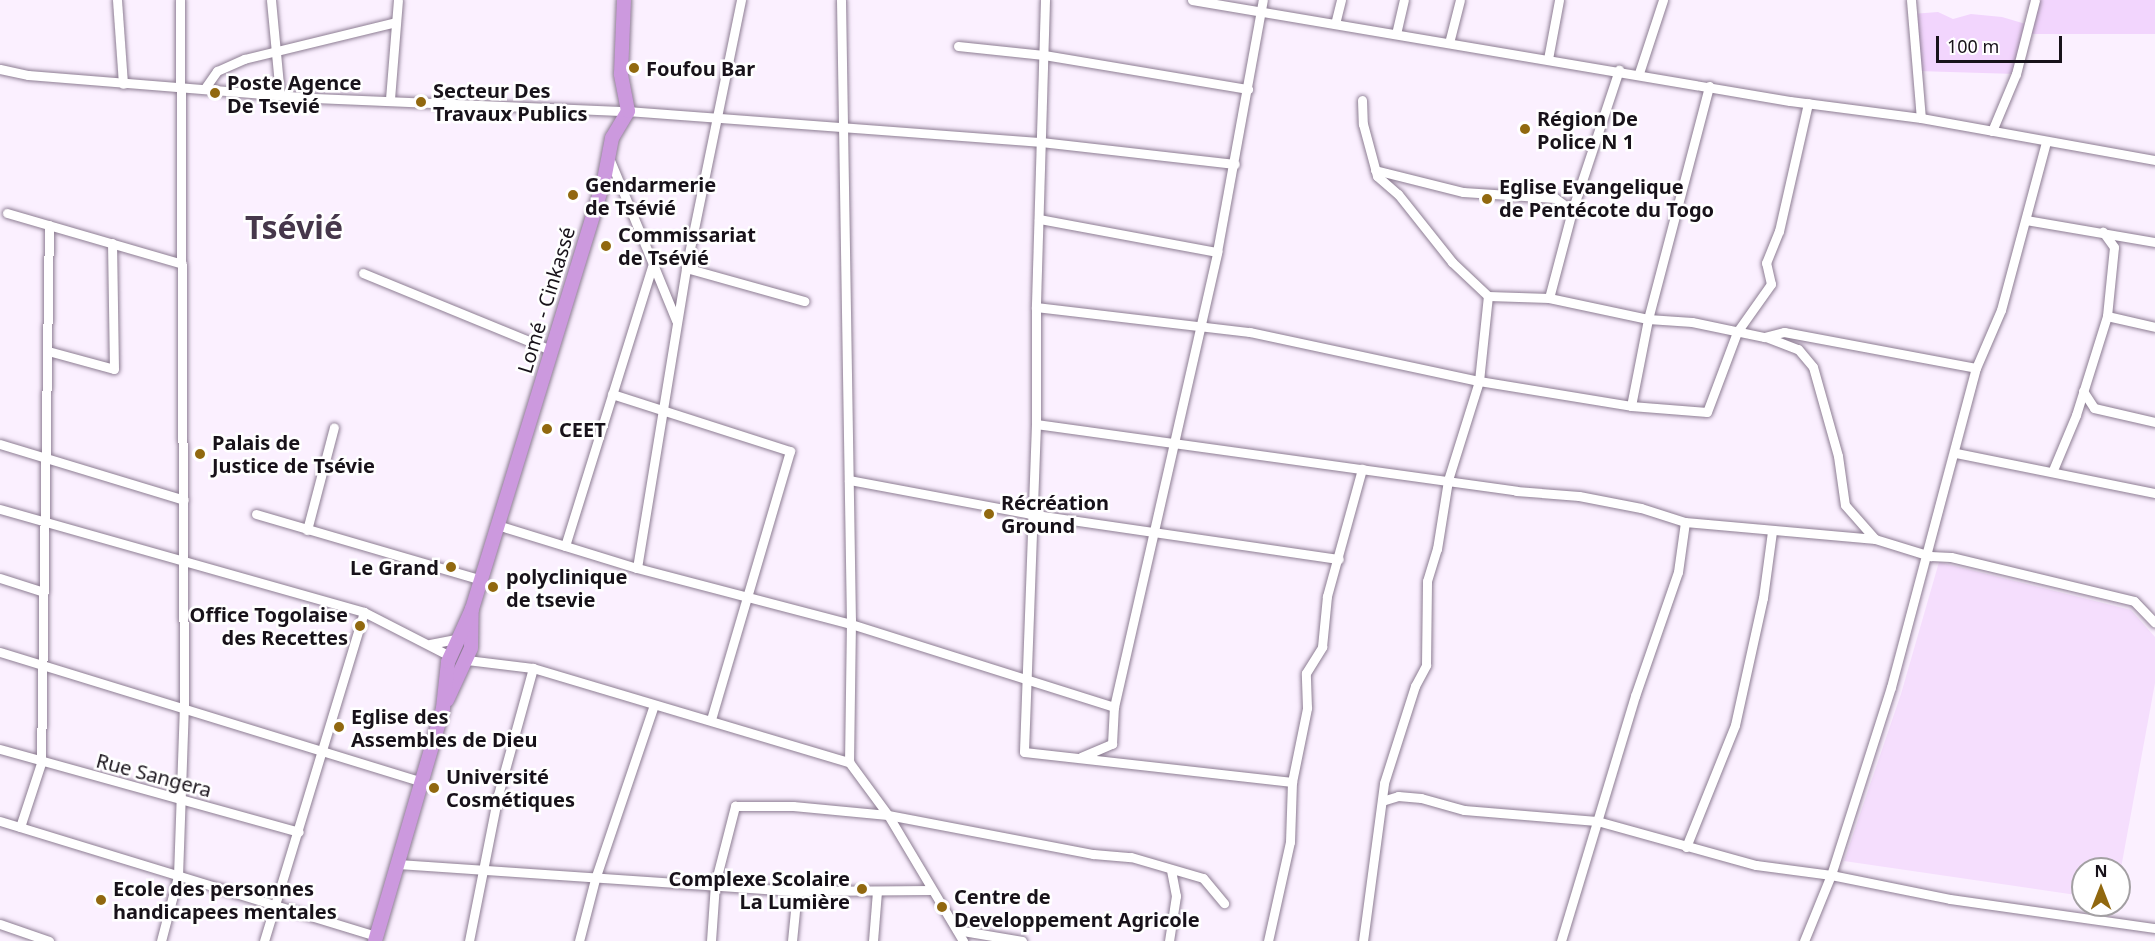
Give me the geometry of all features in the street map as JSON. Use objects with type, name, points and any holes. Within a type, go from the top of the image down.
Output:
[{"type":"highway","points":[[624,0],[621,74],[628,111]]},
{"type":"highway","name":"Lomé - Cinkassé","points":[[376,939],[443,708],[450,656],[455,639],[472,609],[609,158],[612,138],[628,111]]},
{"type":"highway","name":"Lomé - Cinkassé","points":[[443,708],[469,654],[472,609]]},
{"type":"street","points":[[117,0],[123,84]]},
{"type":"street","points":[[162,941],[178,876],[184,708],[180,0]]},
{"type":"street","points":[[271,0],[280,95]]},
{"type":"street","points":[[390,99],[398,0]]},
{"type":"street","points":[[637,568],[686,267],[741,0]]},
{"type":"street","points":[[841,0],[851,624],[849,762]]},
{"type":"street","points":[[1046,0],[1036,307],[1036,424],[1030,514],[1024,752],[1081,757],[1122,765],[1292,782]]},
{"type":"street","points":[[1192,0],[1640,73],[1808,103],[1921,118],[2155,160]]},
{"type":"street","points":[[1081,757],[1113,744],[1114,707],[1217,252],[1235,164],[1263,0]]},
{"type":"street","points":[[1335,24],[1341,0]]},
{"type":"street","points":[[1396,34],[1404,0]]},
{"type":"street","points":[[1449,43],[1460,0]]},
{"type":"street","points":[[1548,59],[1559,0]]},
{"type":"street","points":[[1640,73],[1663,0]]},
{"type":"street","points":[[1911,0],[1921,118]]},
{"type":"street","points":[[1992,131],[2016,74],[2036,0]]},
{"type":"street","points":[[205,88],[218,71],[276,50],[396,22]]},
{"type":"street","points":[[958,46],[1044,56],[1248,89]]},
{"type":"street","points":[[0,69],[123,84],[180,86],[280,95],[628,111],[1041,142],[1235,164]]},
{"type":"street","points":[[1549,298],[1572,211],[1619,70]]},
{"type":"street","points":[[1630,406],[1648,319],[1709,86]]},
{"type":"street","points":[[1362,100],[1363,124],[1375,170],[1452,262],[1488,296],[1549,298],[1648,319],[1692,322],[1786,341],[1798,348],[1814,367],[1838,456],[1845,505],[1875,539]]},
{"type":"street","points":[[1036,307],[1198,328],[1250,332],[1479,381],[1630,406],[1707,412],[1737,332],[1771,284],[1766,263],[1779,231],[1808,103]]},
{"type":"street","points":[[1804,941],[1831,875],[1930,556],[1977,368],[2001,310],[2046,142]]},
{"type":"street","points":[[609,158],[620,192],[677,322]]},
{"type":"street","points":[[1375,170],[1463,192],[1555,198],[1572,211]]},
{"type":"street","points":[[7,213],[182,264]]},
{"type":"street","points":[[1039,219],[1217,252]]},
{"type":"street","points":[[2026,220],[2155,242]]},
{"type":"street","points":[[20,827],[41,763],[45,665],[44,522],[49,225]]},
{"type":"street","points":[[2053,470],[2108,316],[2114,247],[2103,232]]},
{"type":"street","points":[[48,351],[114,369],[112,243]]},
{"type":"street","points":[[565,546],[653,264]]},
{"type":"street","points":[[686,267],[804,301]]},
{"type":"street","points":[[363,273],[551,350]]},
{"type":"street","points":[[1363,941],[1382,801],[1407,710],[1426,665],[1427,581],[1437,549],[1448,480],[1479,381],[1488,296]]},
{"type":"street","points":[[2108,316],[2155,327]]},
{"type":"street","points":[[1764,337],[1784,332],[1977,368]]},
{"type":"street","points":[[2083,391],[2094,408],[2155,422]]},
{"type":"street","points":[[612,394],[790,451],[744,595],[711,720]]},
{"type":"street","points":[[1036,424],[1173,444],[1579,496],[1641,508],[1684,522],[1875,539],[1930,556],[1952,557],[2134,601],[2155,623]]},
{"type":"street","points":[[307,530],[334,427]]},
{"type":"street","points":[[0,444],[46,460],[184,500]]},
{"type":"street","points":[[1956,453],[2053,470],[2155,493]]},
{"type":"street","points":[[1268,941],[1290,842],[1292,782],[1307,708],[1306,673],[1322,647],[1328,596],[1362,469]]},
{"type":"street","points":[[849,480],[1030,514],[1339,559]]},
{"type":"street","points":[[0,509],[184,564],[364,612],[450,656]]},
{"type":"street","points":[[256,514],[481,580]]},
{"type":"street","points":[[1561,941],[1597,821],[1678,572],[1684,522]]},
{"type":"street","points":[[497,525],[637,568],[851,624],[1025,677],[1114,707]]},
{"type":"street","points":[[1686,847],[1735,725],[1764,598],[1772,531]]},
{"type":"street","points":[[0,578],[44,592]]},
{"type":"street","points":[[264,941],[299,832],[306,796],[323,751],[364,612]]},
{"type":"street","points":[[430,644],[455,639]]},
{"type":"street","points":[[0,652],[423,782]]},
{"type":"street","points":[[469,654],[533,668],[849,762],[888,815],[963,941]]},
{"type":"street","points":[[469,941],[498,795],[533,668]]},
{"type":"street","points":[[579,941],[595,879],[654,705]]},
{"type":"street","name":"Rue Sangera","points":[[0,749],[41,763],[299,832]]},
{"type":"street","points":[[1382,801],[1398,796],[1421,798],[1464,810],[1597,821],[1756,865],[1831,875],[1958,901],[1974,900],[2155,928]]},
{"type":"street","points":[[711,941],[715,884],[735,806],[793,806],[888,815],[1093,855],[1131,857],[1171,871],[1203,878],[1224,903]]},
{"type":"street","points":[[0,821],[376,939]]},
{"type":"street","points":[[398,864],[796,891],[932,890]]},
{"type":"street","points":[[1169,941],[1176,896],[1171,871]]},
{"type":"street","points":[[792,941],[796,891]]},
{"type":"street","points":[[873,941],[877,891]]},
{"type":"street","points":[[0,924],[49,941]]},
{"type":"street","points":[[957,930],[1022,941]]},
{"type":"shaded area","points":[[2038,0],[2155,0],[2155,34],[2028,34],[2016,74],[1917,71],[1912,14],[1938,12],[1953,19],[1971,14],[2002,17],[2029,25]]},
{"type":"shaded area","points":[[1939,562],[2131,610],[2155,637],[2155,683],[2123,857],[2071,857],[2071,894],[1844,861],[1901,694]]},
{"type":"place","name":"Foufou Bar","points":[[634,68]]},
{"type":"place","name":"Poste Agence De Tsevié","points":[[215,93]]},
{"type":"place","name":"Secteur Des Travaux Publics","points":[[421,102]]},
{"type":"place","name":"Région De Police N 1","points":[[1525,129]]},
{"type":"place","name":"Gendarmerie de Tsévié","points":[[573,195]]},
{"type":"place","name":"Eglise Evangelique de Pentécote du Togo","points":[[1487,199]]},
{"type":"place","name":"Commissariat de Tsévié","points":[[606,246]]},
{"type":"place","name":"CEET","points":[[547,429]]},
{"type":"place","name":"Palais de Justice de Tsévie","points":[[200,454]]},
{"type":"place","name":"Récréation Ground","points":[[989,514]]},
{"type":"place","name":"Le Grand","points":[[451,567]]},
{"type":"place","name":"polyclinique de tsevie","points":[[493,587]]},
{"type":"place","name":"Office Togolaise des Recettes","points":[[360,626]]},
{"type":"place","name":"Eglise des Assembles de Dieu","points":[[339,727]]},
{"type":"place","name":"Université Cosmétiques","points":[[434,788]]},
{"type":"place","name":"Complexe Scolaire La Lumière","points":[[862,889]]},
{"type":"place","name":"Ecole des personnes handicapees mentales","points":[[101,900]]},
{"type":"place","name":"Centre de Developpement Agricole","points":[[942,907]]},
{"type":"district","name":"Tsévié","points":[[294,227]]}]
